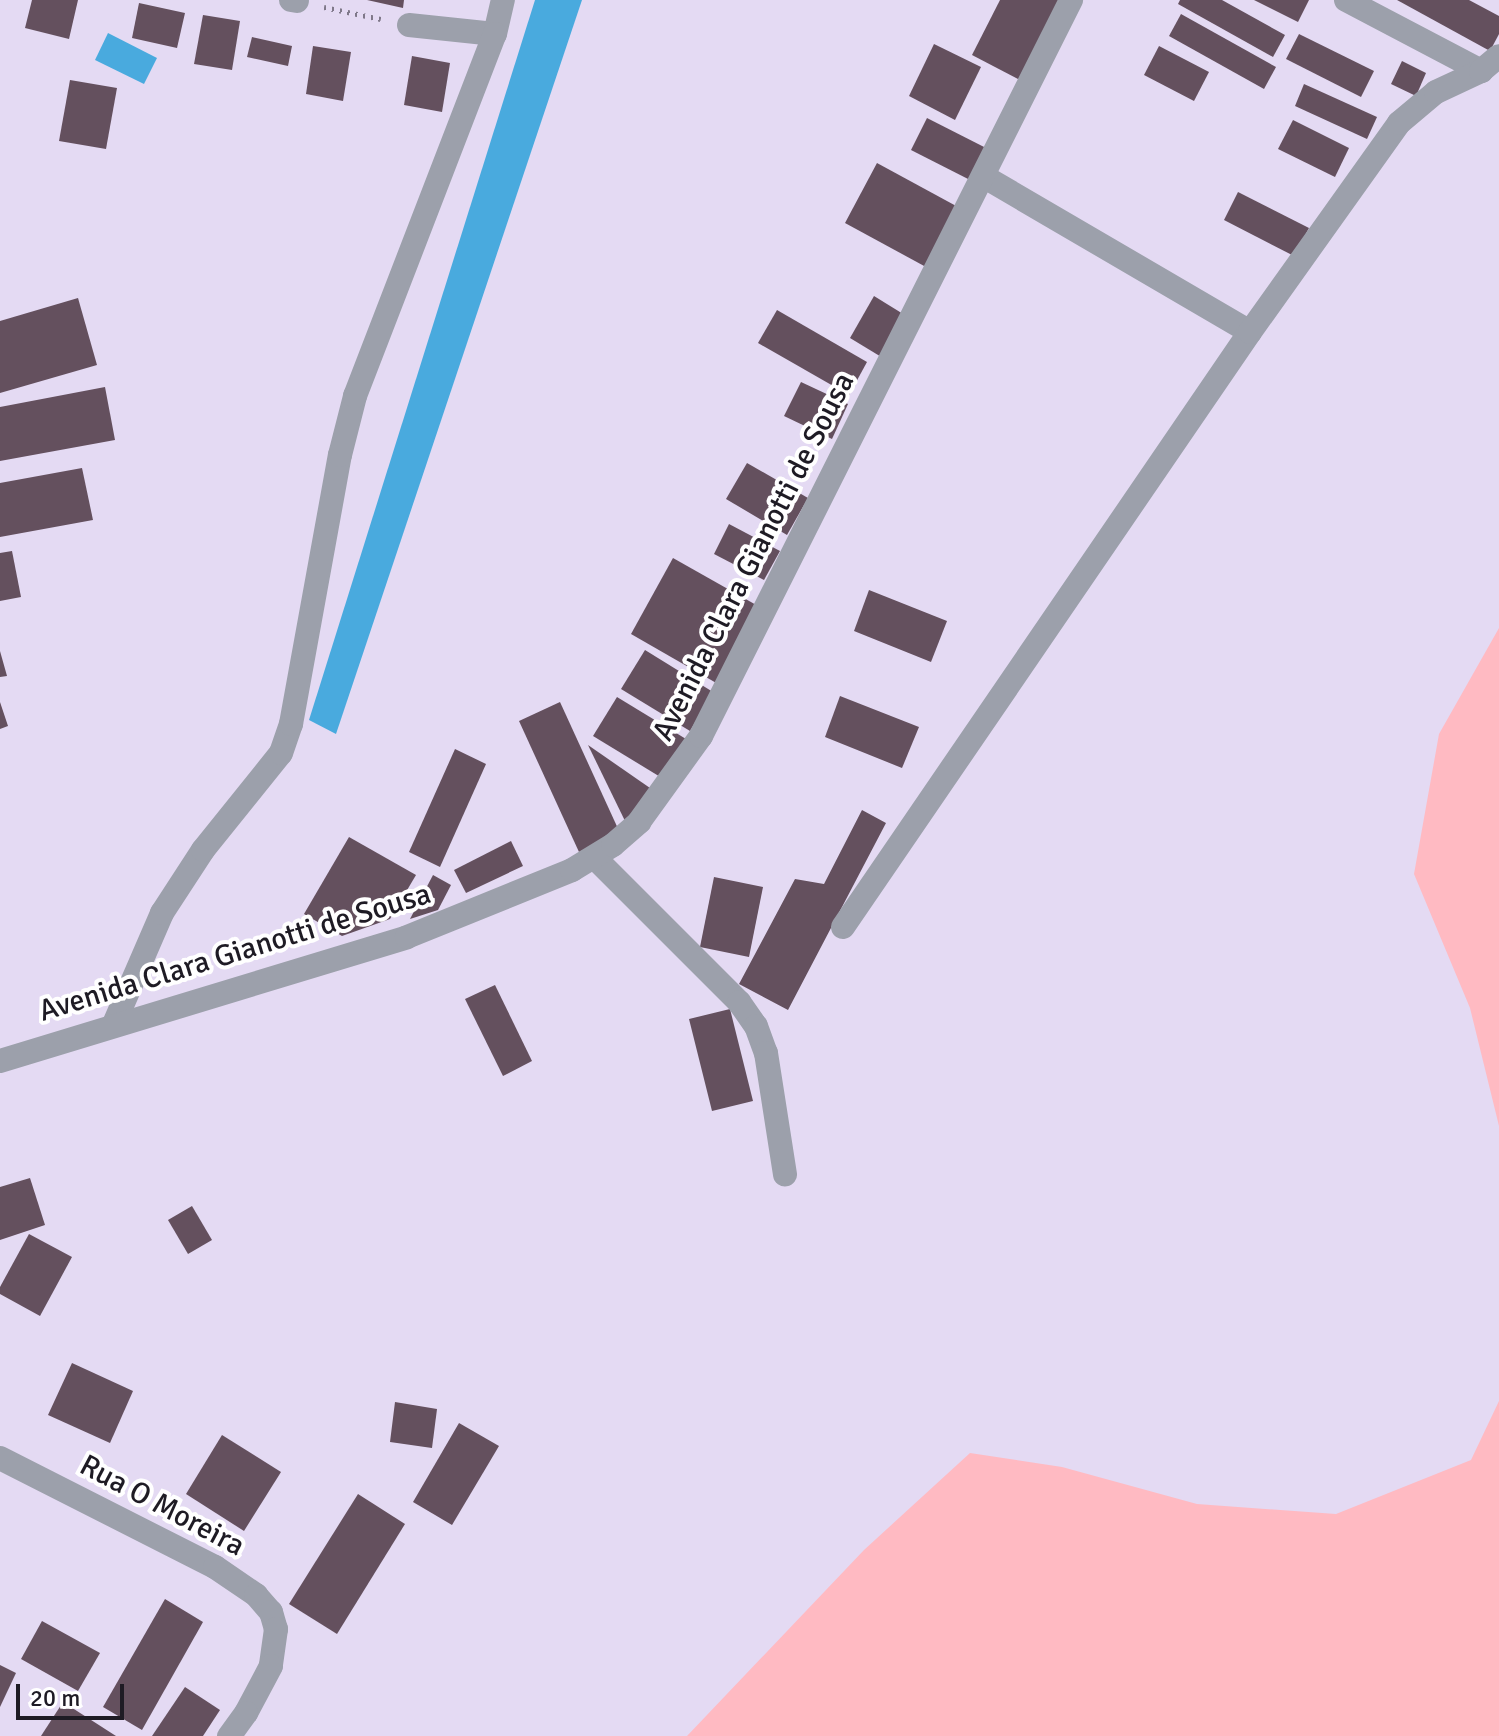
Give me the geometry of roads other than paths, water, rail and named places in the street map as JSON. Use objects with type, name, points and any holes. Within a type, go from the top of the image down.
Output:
[{"type":"street","points":[[114,1024],[162,913],[203,850],[281,753],[291,724],[340,455],[355,396],[495,34],[503,0]]},
{"type":"street","name":"Avenida Clara Gianotti de Sousa","points":[[0,1061],[407,937],[595,858],[639,822],[701,736],[1071,0]]},
{"type":"street","points":[[1346,0],[1490,64]]},
{"type":"street","points":[[409,25],[495,34]]},
{"type":"street","points":[[843,927],[1250,332],[1399,123],[1436,92],[1490,64]]},
{"type":"street","points":[[983,176],[1250,332]]},
{"type":"street","points":[[595,858],[739,1002],[756,1026],[766,1053],[785,1175]]},
{"type":"street","name":"Rua O Moreira","points":[[0,1458],[236,1580],[271,1612],[276,1629],[271,1666],[246,1713],[229,1736]]},
{"type":"water","points":[[535,0],[582,0],[336,734],[309,720]]},
{"type":"water","points":[[108,33],[157,58],[144,84],[95,60]]}]
